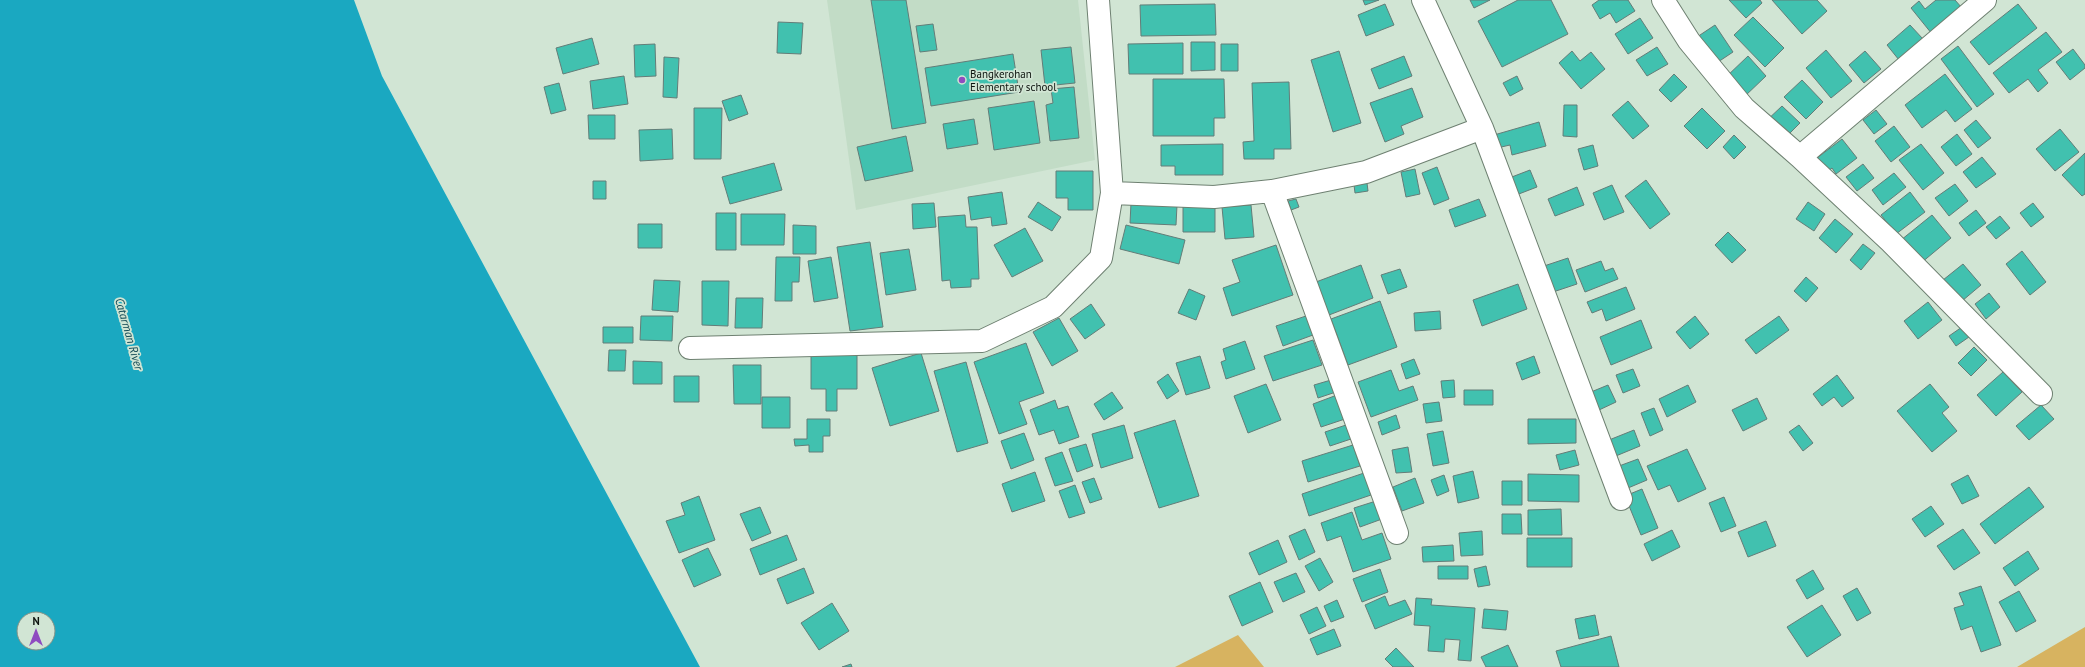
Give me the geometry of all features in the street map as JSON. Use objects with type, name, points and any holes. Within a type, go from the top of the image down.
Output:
[{"type":"street","points":[[690,348],[982,341],[1053,307],[1101,258],[1112,193],[1098,0]]},
{"type":"street","points":[[1423,0],[1482,128],[1621,499]]},
{"type":"street","points":[[1662,0],[1689,41],[1744,108],[1800,157],[1891,242],[2041,394]]},
{"type":"street","points":[[1800,157],[1985,0]]},
{"type":"street","points":[[1112,193],[1214,197],[1272,191],[1366,172],[1482,128]]},
{"type":"street","points":[[1272,191],[1397,532]]},
{"type":"shaded area","name":"Bangkerohan Elementary school","points":[[827,0],[1078,0],[1095,160],[856,210]]},
{"type":"shaded area","points":[[2085,627],[2085,667],[2017,667]]},
{"type":"shaded area","points":[[1238,635],[1264,667],[1175,667]]},
{"type":"water","name":"Catarman River","points":[[0,0],[354,0],[382,76],[700,667],[0,667]]},
{"type":"building","points":[[871,0],[906,0],[926,123],[892,129]]},
{"type":"building","points":[[1363,0],[1379,0],[1365,5]]},
{"type":"building","points":[[1470,0],[1490,0],[1474,8]]},
{"type":"building","points":[[1518,0],[1551,0],[1568,34],[1502,67],[1478,21]]},
{"type":"building","points":[[1599,0],[1628,0],[1635,11],[1616,23],[1610,13],[1600,19],[1592,5]]},
{"type":"building","points":[[1729,0],[1760,0],[1762,3],[1746,18]]},
{"type":"building","points":[[1772,0],[1817,0],[1827,11],[1802,34]]},
{"type":"building","points":[[1936,0],[1955,0],[1962,8],[1932,34],[1911,8],[1919,1],[1925,9]]},
{"type":"building","points":[[1215,4],[1216,35],[1141,36],[1140,5]]},
{"type":"building","points":[[1385,4],[1394,25],[1366,36],[1358,15]]},
{"type":"building","points":[[2018,4],[2037,28],[1989,65],[1970,42]]},
{"type":"building","points":[[1753,17],[1784,48],[1765,67],[1734,35]]},
{"type":"building","points":[[1640,18],[1653,38],[1628,54],[1615,34]]},
{"type":"building","points":[[778,22],[803,23],[801,54],[777,53]]},
{"type":"building","points":[[933,24],[937,50],[920,52],[916,26]]},
{"type":"building","points":[[1715,25],[1733,52],[1712,66],[1694,39]]},
{"type":"building","points":[[1910,25],[1923,39],[1899,60],[1887,45]]},
{"type":"building","points":[[2046,32],[2062,52],[2038,70],[2048,83],[2038,92],[2028,79],[2009,93],[1993,73]]},
{"type":"building","points":[[592,38],[599,64],[563,74],[556,48]]},
{"type":"building","points":[[1191,42],[1215,42],[1215,70],[1191,71]]},
{"type":"building","points":[[1183,43],[1183,74],[1129,74],[1128,44]]},
{"type":"building","points":[[655,44],[656,76],[635,77],[634,45]]},
{"type":"building","points":[[1221,44],[1238,44],[1238,71],[1221,71]]},
{"type":"building","points":[[1958,46],[1994,94],[1977,107],[1941,59]]},
{"type":"building","points":[[1071,47],[1075,83],[1045,86],[1041,50]]},
{"type":"building","points":[[1657,47],[1668,64],[1647,76],[1636,60]]},
{"type":"building","points":[[2073,49],[2085,65],[2085,68],[2070,80],[2056,62]]},
{"type":"building","points":[[1826,50],[1852,81],[1831,98],[1806,68]]},
{"type":"building","points":[[1339,51],[1361,123],[1333,132],[1311,60]]},
{"type":"building","points":[[1572,51],[1580,61],[1591,52],[1605,69],[1581,89],[1559,63]]},
{"type":"building","points":[[1865,51],[1881,69],[1864,83],[1849,65]]},
{"type":"building","points":[[1013,54],[1019,92],[931,106],[925,68]]},
{"type":"building","points":[[1404,56],[1412,76],[1379,89],[1371,69]]},
{"type":"building","points":[[1748,56],[1766,76],[1744,97],[1725,78]]},
{"type":"building","points":[[664,57],[679,58],[677,98],[663,97]]},
{"type":"building","points":[[1674,74],[1687,87],[1671,102],[1659,90]]},
{"type":"building","points":[[1945,74],[1972,109],[1955,122],[1946,110],[1922,128],[1905,105]]},
{"type":"building","points":[[624,76],[628,104],[593,109],[590,81]]},
{"type":"building","points":[[1517,76],[1523,89],[1510,96],[1503,83]]},
{"type":"building","points":[[1153,79],[1224,79],[1225,118],[1214,118],[1214,136],[1153,136]]},
{"type":"building","points":[[1802,80],[1823,102],[1806,119],[1784,97]]},
{"type":"building","points":[[1289,82],[1291,149],[1274,149],[1274,159],[1244,159],[1243,142],[1254,141],[1252,83]]},
{"type":"building","points":[[559,83],[566,110],[551,114],[544,87]]},
{"type":"building","points":[[1074,87],[1079,138],[1050,141],[1046,105],[1053,103],[1051,89]]},
{"type":"building","points":[[1412,88],[1423,117],[1401,126],[1404,134],[1385,142],[1370,103]]},
{"type":"building","points":[[741,95],[748,114],[729,121],[722,101]]},
{"type":"building","points":[[1034,101],[1040,143],[994,150],[988,108]]},
{"type":"building","points":[[1628,101],[1649,126],[1633,139],[1612,115]]},
{"type":"building","points":[[1564,105],[1577,105],[1577,137],[1563,136]]},
{"type":"building","points":[[1782,106],[1800,123],[1782,141],[1764,123]]},
{"type":"building","points":[[694,108],[722,108],[721,159],[694,159]]},
{"type":"building","points":[[1702,108],[1725,131],[1707,149],[1684,126]]},
{"type":"building","points":[[1876,110],[1887,124],[1874,134],[1863,120]]},
{"type":"building","points":[[588,115],[615,115],[615,139],[589,139]]},
{"type":"building","points":[[974,119],[978,144],[947,149],[943,124]]},
{"type":"building","points":[[1976,120],[1991,138],[1978,148],[1964,130]]},
{"type":"building","points":[[1539,122],[1546,146],[1512,155],[1510,145],[1497,148],[1494,135]]},
{"type":"building","points":[[1894,126],[1910,147],[1891,162],[1875,141]]},
{"type":"building","points":[[672,129],[673,159],[640,161],[639,130]]},
{"type":"building","points":[[2060,129],[2079,152],[2055,171],[2036,149]]},
{"type":"building","points":[[1957,134],[1972,154],[1956,166],[1941,147]]},
{"type":"building","points":[[1734,135],[1746,147],[1734,159],[1723,147]]},
{"type":"building","points":[[906,136],[913,171],[865,181],[857,147]]},
{"type":"building","points":[[1842,139],[1857,158],[1836,174],[1832,168],[1823,175],[1813,161]]},
{"type":"building","points":[[1223,144],[1223,175],[1175,175],[1175,166],[1161,166],[1161,145]]},
{"type":"building","points":[[1921,144],[1944,173],[1923,190],[1899,160]]},
{"type":"building","points":[[1593,145],[1598,166],[1584,170],[1578,149]]},
{"type":"building","points":[[2085,153],[2085,194],[2082,196],[2062,175]]},
{"type":"building","points":[[1982,157],[1996,174],[1976,188],[1963,172]]},
{"type":"building","points":[[774,163],[782,190],[730,204],[722,177]]},
{"type":"building","points":[[1863,164],[1874,178],[1857,191],[1846,177]]},
{"type":"building","points":[[1437,167],[1449,199],[1434,205],[1422,173]]},
{"type":"building","points":[[1415,169],[1420,194],[1406,197],[1401,172]]},
{"type":"building","points":[[1530,170],[1537,187],[1511,197],[1504,180]]},
{"type":"building","points":[[1056,171],[1093,171],[1093,210],[1068,210],[1068,198],[1056,198]]},
{"type":"building","points":[[1894,173],[1906,187],[1883,205],[1872,190]]},
{"type":"building","points":[[1646,180],[1670,214],[1650,229],[1625,196]]},
{"type":"building","points":[[593,181],[606,181],[606,199],[593,199]]},
{"type":"building","points":[[1367,183],[1368,191],[1355,193],[1354,185]]},
{"type":"building","points":[[1955,184],[1968,201],[1949,216],[1935,198]]},
{"type":"building","points":[[1612,185],[1624,212],[1604,220],[1593,193]]},
{"type":"building","points":[[1577,187],[1584,205],[1555,216],[1548,199]]},
{"type":"building","points":[[1002,192],[1007,224],[992,226],[991,217],[971,220],[968,197]]},
{"type":"building","points":[[1910,192],[1925,212],[1896,234],[1881,215]]},
{"type":"building","points":[[1296,199],[1299,207],[1291,210],[1288,201]]},
{"type":"building","points":[[1479,199],[1486,216],[1455,227],[1449,210]]},
{"type":"building","points":[[1038,202],[1061,217],[1052,231],[1028,217]]},
{"type":"building","points":[[1808,202],[1825,214],[1814,231],[1796,219]]},
{"type":"building","points":[[934,203],[936,227],[913,229],[912,204]]},
{"type":"building","points":[[1131,203],[1177,205],[1176,225],[1130,223]]},
{"type":"building","points":[[2033,203],[2044,217],[2031,227],[2020,213]]},
{"type":"building","points":[[1215,205],[1215,232],[1183,232],[1183,206]]},
{"type":"building","points":[[1251,205],[1254,237],[1225,239],[1222,207]]},
{"type":"building","points":[[1976,210],[1986,223],[1969,236],[1959,223]]},
{"type":"building","points":[[716,213],[736,213],[736,250],[716,250]]},
{"type":"building","points":[[741,214],[785,214],[784,245],[741,245]]},
{"type":"building","points":[[965,215],[966,227],[977,227],[979,279],[971,279],[971,287],[951,288],[950,280],[942,281],[938,217]]},
{"type":"building","points":[[1932,215],[1951,238],[1921,263],[1901,240]]},
{"type":"building","points":[[2000,216],[2010,228],[1996,239],[1986,227]]},
{"type":"building","points":[[1835,219],[1853,234],[1836,253],[1819,238]]},
{"type":"building","points":[[638,224],[662,224],[662,248],[638,248]]},
{"type":"building","points":[[793,225],[816,226],[816,254],[793,254]]},
{"type":"building","points":[[1126,225],[1185,240],[1179,264],[1120,249]]},
{"type":"building","points":[[1025,228],[1043,261],[1012,277],[994,245]]},
{"type":"building","points":[[1728,232],[1746,250],[1732,263],[1715,245]]},
{"type":"building","points":[[870,242],[883,327],[850,331],[837,247]]},
{"type":"building","points":[[1863,244],[1875,253],[1861,270],[1850,260]]},
{"type":"building","points":[[1276,245],[1293,295],[1232,316],[1223,288],[1240,282],[1232,260]]},
{"type":"building","points":[[909,249],[916,290],[886,295],[880,253]]},
{"type":"building","points":[[2022,251],[2046,282],[2030,295],[2006,264]]},
{"type":"building","points":[[776,257],[800,257],[799,282],[792,282],[792,301],[775,301]]},
{"type":"building","points":[[831,257],[838,298],[814,302],[808,261]]},
{"type":"building","points":[[1568,258],[1577,284],[1553,292],[1544,266]]},
{"type":"building","points":[[1601,261],[1605,271],[1613,268],[1618,279],[1585,292],[1576,270]]},
{"type":"building","points":[[1963,264],[1981,285],[1962,301],[1943,280]]},
{"type":"building","points":[[1361,265],[1373,298],[1329,315],[1316,282]]},
{"type":"building","points":[[1400,269],[1407,287],[1388,294],[1381,275]]},
{"type":"building","points":[[1806,277],[1818,288],[1806,302],[1794,291]]},
{"type":"building","points":[[654,280],[680,281],[678,312],[652,310]]},
{"type":"building","points":[[702,281],[729,281],[728,326],[702,325]]},
{"type":"building","points":[[1518,284],[1527,309],[1482,326],[1473,300]]},
{"type":"building","points":[[1626,287],[1635,309],[1606,321],[1602,309],[1592,313],[1587,302]]},
{"type":"building","points":[[1189,289],[1205,296],[1196,320],[1178,313]]},
{"type":"building","points":[[1989,293],[2000,307],[1986,319],[1975,304]]},
{"type":"building","points":[[736,298],[763,298],[762,328],[735,328]]},
{"type":"building","points":[[1380,301],[1397,347],[1348,365],[1331,319]]},
{"type":"building","points":[[1928,302],[1942,320],[1918,339],[1904,321]]},
{"type":"building","points":[[1091,304],[1105,325],[1085,339],[1070,319]]},
{"type":"building","points":[[1440,311],[1441,329],[1415,331],[1414,313]]},
{"type":"building","points":[[641,316],[673,316],[672,341],[640,340]]},
{"type":"building","points":[[1306,316],[1313,335],[1283,346],[1276,326]]},
{"type":"building","points":[[1695,316],[1709,334],[1690,349],[1676,332]]},
{"type":"building","points":[[1779,316],[1789,330],[1756,354],[1745,340]]},
{"type":"building","points":[[1059,318],[1078,351],[1052,366],[1033,332]]},
{"type":"building","points":[[1641,320],[1652,348],[1611,365],[1600,337]]},
{"type":"building","points":[[603,327],[633,327],[633,343],[603,343]]},
{"type":"building","points":[[1962,327],[1969,337],[1956,346],[1949,336]]},
{"type":"building","points":[[1313,340],[1322,365],[1273,381],[1264,356]]},
{"type":"building","points":[[1245,341],[1255,369],[1226,379],[1221,362],[1226,360],[1223,349]]},
{"type":"building","points":[[1026,343],[1044,393],[1019,402],[1027,424],[999,434],[974,362]]},
{"type":"building","points":[[1974,347],[1987,360],[1971,376],[1958,363]]},
{"type":"building","points":[[609,350],[626,350],[625,371],[608,371]]},
{"type":"building","points":[[921,353],[939,411],[890,426],[872,368]]},
{"type":"building","points":[[857,355],[857,389],[837,389],[837,411],[826,411],[826,389],[811,389],[811,356]]},
{"type":"building","points":[[1200,356],[1210,388],[1186,395],[1176,363]]},
{"type":"building","points":[[1534,356],[1540,373],[1522,380],[1516,363]]},
{"type":"building","points":[[1414,359],[1420,374],[1406,379],[1401,364]]},
{"type":"building","points":[[633,361],[662,362],[662,384],[633,384]]},
{"type":"building","points":[[966,362],[988,443],[957,452],[934,371]]},
{"type":"building","points":[[733,365],[761,365],[761,404],[734,404]]},
{"type":"building","points":[[1633,369],[1640,386],[1623,393],[1616,375]]},
{"type":"building","points":[[1391,370],[1399,391],[1413,386],[1418,400],[1371,417],[1358,382]]},
{"type":"building","points":[[2003,372],[2022,392],[1996,416],[1977,395]]},
{"type":"building","points":[[1168,374],[1179,391],[1167,399],[1157,382]]},
{"type":"building","points":[[1837,375],[1854,398],[1842,407],[1834,397],[1822,406],[1813,394]]},
{"type":"building","points":[[674,376],[699,376],[699,402],[674,402]]},
{"type":"building","points":[[1331,380],[1336,392],[1318,398],[1314,385]]},
{"type":"building","points":[[1454,380],[1455,397],[1443,398],[1441,381]]},
{"type":"building","points":[[1266,384],[1281,420],[1248,433],[1234,396]]},
{"type":"building","points":[[1930,384],[1949,407],[1942,413],[1957,431],[1932,452],[1897,411]]},
{"type":"building","points":[[1608,385],[1616,402],[1599,410],[1591,392]]},
{"type":"building","points":[[1688,385],[1696,402],[1667,417],[1659,399]]},
{"type":"building","points":[[1464,390],[1493,390],[1493,405],[1464,405]]},
{"type":"building","points":[[1112,392],[1123,408],[1104,420],[1094,404]]},
{"type":"building","points":[[1337,395],[1345,419],[1321,427],[1313,404]]},
{"type":"building","points":[[762,397],[790,397],[790,428],[762,428]]},
{"type":"building","points":[[1757,398],[1767,419],[1743,431],[1732,410]]},
{"type":"building","points":[[1055,400],[1058,409],[1068,406],[1079,437],[1059,444],[1054,430],[1039,435],[1030,410]]},
{"type":"building","points":[[1439,402],[1442,421],[1426,423],[1423,404]]},
{"type":"building","points":[[2041,405],[2054,419],[2029,440],[2016,426]]},
{"type":"building","points":[[1654,408],[1663,430],[1650,436],[1641,413]]},
{"type":"building","points":[[1396,415],[1400,428],[1382,435],[1378,422]]},
{"type":"building","points":[[807,419],[830,419],[830,436],[823,436],[823,452],[809,452],[809,445],[795,446],[794,439],[807,439]]},
{"type":"building","points":[[1528,419],[1576,419],[1576,443],[1528,444]]},
{"type":"building","points":[[1175,420],[1199,496],[1159,508],[1134,433]]},
{"type":"building","points":[[1124,425],[1133,458],[1101,468],[1092,434]]},
{"type":"building","points":[[1346,425],[1351,439],[1330,446],[1325,432]]},
{"type":"building","points":[[1799,425],[1813,443],[1803,451],[1789,432]]},
{"type":"building","points":[[1634,430],[1640,446],[1611,458],[1604,442]]},
{"type":"building","points":[[1443,431],[1449,463],[1433,466],[1427,434]]},
{"type":"building","points":[[1024,433],[1034,460],[1011,469],[1001,441]]},
{"type":"building","points":[[1086,444],[1093,466],[1077,472],[1069,449]]},
{"type":"building","points":[[1353,445],[1360,466],[1308,482],[1302,461]]},
{"type":"building","points":[[1408,447],[1412,472],[1396,473],[1392,450]]},
{"type":"building","points":[[1687,449],[1706,489],[1678,502],[1670,485],[1658,490],[1647,466]]},
{"type":"building","points":[[1575,450],[1579,465],[1560,470],[1556,455]]},
{"type":"building","points":[[1062,452],[1073,481],[1055,486],[1045,458]]},
{"type":"building","points":[[1638,459],[1647,480],[1628,488],[1619,466]]},
{"type":"building","points":[[1473,471],[1479,498],[1458,503],[1453,476]]},
{"type":"building","points":[[1035,472],[1045,501],[1012,512],[1002,484]]},
{"type":"building","points":[[1367,472],[1374,494],[1309,516],[1302,494]]},
{"type":"building","points":[[1528,474],[1579,475],[1579,502],[1528,501]]},
{"type":"building","points":[[1444,475],[1449,491],[1437,496],[1431,480]]},
{"type":"building","points":[[1968,475],[1979,496],[1962,504],[1951,484]]},
{"type":"building","points":[[1094,478],[1102,499],[1090,503],[1082,482]]},
{"type":"building","points":[[1415,478],[1424,503],[1402,511],[1393,487]]},
{"type":"building","points":[[1502,481],[1522,481],[1522,505],[1502,505]]},
{"type":"building","points":[[1075,485],[1085,513],[1069,518],[1059,491]]},
{"type":"building","points":[[2029,487],[2044,507],[1995,544],[1980,524]]},
{"type":"building","points":[[1642,489],[1658,528],[1641,535],[1625,496]]},
{"type":"building","points":[[699,496],[715,540],[679,553],[666,521],[685,515],[681,503]]},
{"type":"building","points":[[1724,497],[1736,526],[1721,532],[1709,503]]},
{"type":"building","points":[[1376,501],[1382,519],[1360,527],[1354,508]]},
{"type":"building","points":[[1931,506],[1944,524],[1925,537],[1912,519]]},
{"type":"building","points":[[760,507],[771,533],[752,541],[740,514]]},
{"type":"building","points":[[1561,509],[1562,535],[1528,535],[1528,510]]},
{"type":"building","points":[[1352,512],[1362,540],[1382,533],[1391,559],[1353,572],[1341,536],[1327,541],[1321,523]]},
{"type":"building","points":[[1502,514],[1521,514],[1522,534],[1502,534]]},
{"type":"building","points":[[1766,521],[1776,546],[1748,557],[1738,532]]},
{"type":"building","points":[[1305,529],[1315,552],[1299,560],[1289,536]]},
{"type":"building","points":[[1963,529],[1980,553],[1954,570],[1937,546]]},
{"type":"building","points":[[1672,530],[1680,547],[1652,561],[1644,544]]},
{"type":"building","points":[[1482,531],[1483,555],[1461,556],[1459,533]]},
{"type":"building","points":[[787,535],[797,560],[760,575],[750,549]]},
{"type":"building","points":[[1527,538],[1572,538],[1572,567],[1527,567]]},
{"type":"building","points":[[1278,540],[1287,562],[1259,575],[1249,553]]},
{"type":"building","points":[[1453,545],[1454,561],[1423,562],[1422,547]]},
{"type":"building","points":[[708,548],[721,575],[694,587],[682,560]]},
{"type":"building","points":[[2028,551],[2039,569],[2015,586],[2003,568]]},
{"type":"building","points":[[1320,558],[1333,582],[1319,591],[1305,566]]},
{"type":"building","points":[[1438,566],[1468,566],[1468,579],[1438,579]]},
{"type":"building","points":[[1486,566],[1490,585],[1478,587],[1474,569]]},
{"type":"building","points":[[804,568],[814,593],[787,604],[777,579]]},
{"type":"building","points":[[1380,569],[1388,592],[1362,602],[1353,579]]},
{"type":"building","points":[[1813,570],[1824,589],[1807,599],[1796,580]]},
{"type":"building","points":[[1296,573],[1305,592],[1283,602],[1274,582]]},
{"type":"building","points":[[1260,582],[1273,612],[1242,626],[1229,596]]},
{"type":"building","points":[[1981,586],[2001,645],[1981,652],[1972,626],[1961,630],[1954,608],[1964,605],[1959,593]]},
{"type":"building","points":[[1857,588],[1871,613],[1857,621],[1843,596]]},
{"type":"building","points":[[2019,591],[2036,621],[2016,632],[1999,602]]},
{"type":"building","points":[[1385,596],[1389,606],[1405,600],[1412,614],[1375,629],[1365,605]]},
{"type":"building","points":[[1416,598],[1432,599],[1431,605],[1475,608],[1471,661],[1458,660],[1460,640],[1445,639],[1444,652],[1428,651],[1430,626],[1414,625]]},
{"type":"building","points":[[1337,600],[1344,617],[1331,622],[1324,606]]},
{"type":"building","points":[[832,603],[849,631],[819,650],[801,623]]},
{"type":"building","points":[[1822,605],[1841,635],[1807,657],[1787,627]]},
{"type":"building","points":[[1317,607],[1326,626],[1309,634],[1300,615]]},
{"type":"building","points":[[1484,609],[1508,611],[1506,630],[1482,628]]},
{"type":"building","points":[[1595,615],[1599,635],[1579,639],[1575,619]]},
{"type":"building","points":[[1334,629],[1341,646],[1317,655],[1310,639]]},
{"type":"building","points":[[1611,636],[1619,667],[1561,667],[1556,651]]},
{"type":"building","points":[[1508,645],[1518,667],[1486,667],[1481,657]]},
{"type":"building","points":[[1396,648],[1414,667],[1393,667],[1385,659]]},
{"type":"building","points":[[851,664],[852,667],[842,667]]},
{"type":"place","name":"Bangkerohan Elementary school","points":[[962,80]]}]
